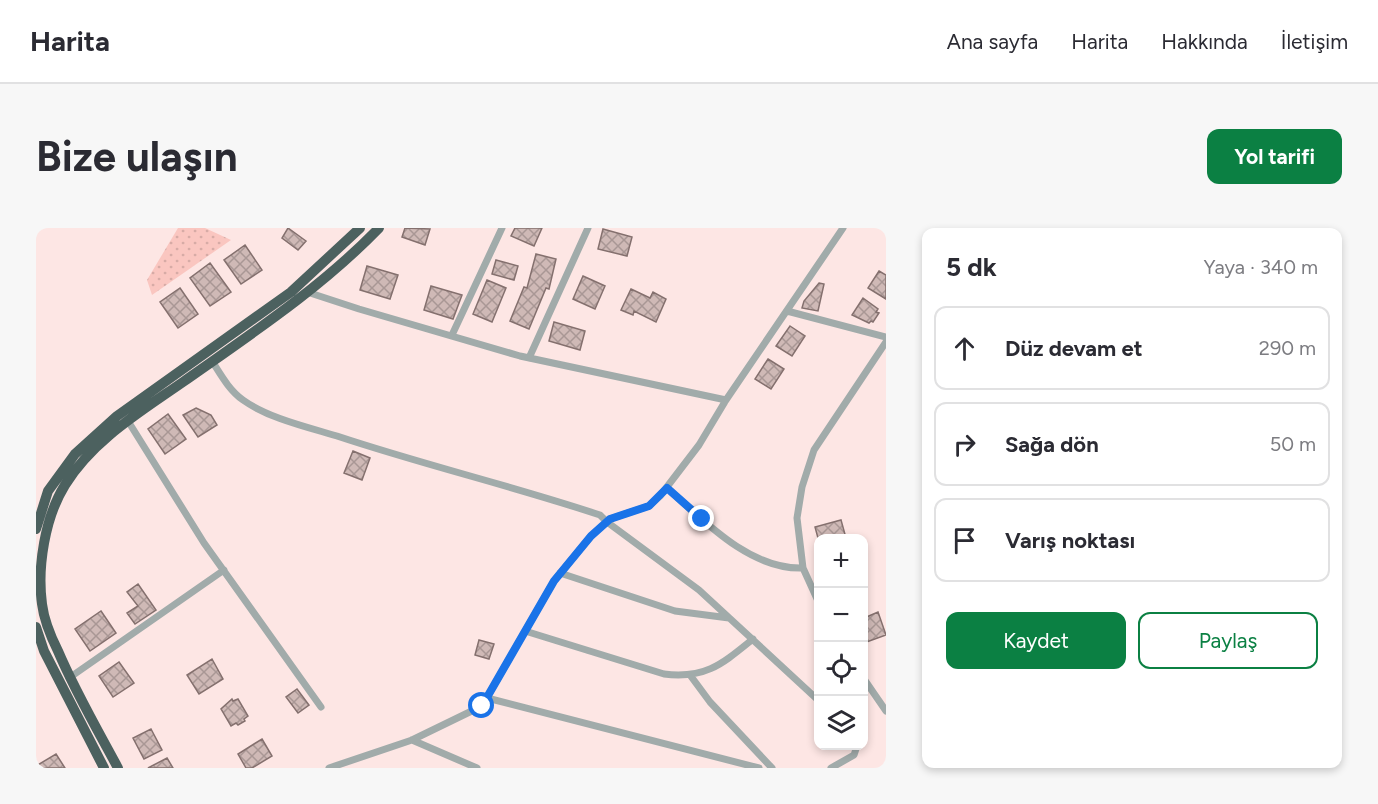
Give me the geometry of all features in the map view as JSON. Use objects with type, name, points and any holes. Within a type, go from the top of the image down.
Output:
[{"type":"highway","points":[[36,529],[48,491],[75,454],[117,416],[291,292],[360,228]]},
{"type":"highway","points":[[118,768],[69,678],[42,605],[41,574],[45,542],[49,522],[64,487],[90,452],[128,420],[308,292],[357,251],[379,228]]},
{"type":"highway","points":[[36,627],[44,651],[104,768]]},
{"type":"street","points":[[452,335],[502,228]]},
{"type":"street","points":[[529,358],[588,228]]},
{"type":"street","points":[[328,768],[376,754],[412,740],[482,706],[560,573],[591,536],[610,519],[649,506],[667,488],[699,445],[726,400],[843,228]]},
{"type":"street","points":[[308,292],[529,358],[726,400]]},
{"type":"street","points":[[787,311],[886,340],[814,450],[802,486],[797,518],[803,568],[814,591]]},
{"type":"street","points":[[212,361],[230,389],[244,401],[277,417],[395,456],[538,494],[600,514],[607,522],[699,590],[815,696]]},
{"type":"street","points":[[128,420],[204,543],[321,707]]},
{"type":"street","points":[[667,488],[702,519],[750,555],[772,565],[791,569],[803,568]]},
{"type":"street","points":[[69,678],[224,570]]},
{"type":"street","points":[[560,573],[675,612],[729,618]]},
{"type":"street","points":[[525,631],[664,674],[690,675],[698,674],[725,662],[753,639]]},
{"type":"street","points":[[690,675],[710,702],[772,768]]},
{"type":"street","points":[[868,685],[886,711]]},
{"type":"street","points":[[487,698],[759,768]]},
{"type":"street","points":[[412,740],[477,768]]},
{"type":"street","points":[[831,768],[854,755],[856,750]]},
{"type":"shaded area","points":[[178,228],[205,228],[231,240],[152,295],[147,280]]},
{"type":"building","points":[[288,228],[306,241],[298,250],[282,238]]},
{"type":"building","points":[[405,228],[430,229],[425,245],[402,237]]},
{"type":"building","points":[[515,228],[542,228],[534,246],[511,236]]},
{"type":"building","points":[[603,229],[632,237],[627,256],[598,249]]},
{"type":"building","points":[[245,245],[262,270],[241,284],[224,260]]},
{"type":"building","points":[[536,254],[556,259],[549,289],[546,288],[529,329],[510,321],[524,287],[527,288]]},
{"type":"building","points":[[496,260],[518,266],[514,280],[492,274]]},
{"type":"building","points":[[210,263],[231,292],[210,306],[190,278]]},
{"type":"building","points":[[367,266],[398,275],[390,299],[360,290]]},
{"type":"building","points":[[879,271],[886,275],[886,299],[868,288]]},
{"type":"building","points":[[583,276],[605,286],[595,309],[573,299]]},
{"type":"building","points":[[487,280],[506,288],[492,322],[473,314]]},
{"type":"building","points":[[819,283],[824,284],[818,311],[802,308],[804,301]]},
{"type":"building","points":[[431,286],[462,295],[453,319],[424,310]]},
{"type":"building","points":[[180,288],[198,314],[178,328],[160,302]]},
{"type":"building","points":[[631,289],[650,298],[653,292],[666,299],[656,322],[634,311],[633,315],[621,310]]},
{"type":"building","points":[[863,298],[878,309],[876,312],[879,313],[873,322],[869,323],[852,315]]},
{"type":"building","points":[[554,322],[585,331],[580,350],[549,341]]},
{"type":"building","points":[[790,326],[805,336],[792,356],[776,346]]},
{"type":"building","points":[[768,359],[784,369],[771,389],[755,379]]},
{"type":"building","points":[[196,408],[211,415],[217,425],[198,437],[183,415]]},
{"type":"building","points":[[168,414],[186,439],[165,454],[148,429]]},
{"type":"building","points":[[353,451],[370,458],[362,480],[344,473]]},
{"type":"building","points":[[841,520],[845,534],[817,534],[815,527]]},
{"type":"building","points":[[138,584],[156,610],[135,624],[127,613],[138,606],[127,592]]},
{"type":"building","points":[[101,611],[116,633],[90,651],[75,629]]},
{"type":"building","points":[[878,612],[886,635],[868,642],[868,616]]},
{"type":"building","points":[[479,640],[494,644],[489,659],[475,655]]},
{"type":"building","points":[[212,659],[223,679],[199,694],[187,675]]},
{"type":"building","points":[[119,662],[134,683],[113,697],[99,676]]},
{"type":"building","points":[[297,689],[309,705],[298,713],[286,697]]},
{"type":"building","points":[[232,699],[233,701],[238,699],[248,716],[244,719],[245,721],[231,726],[221,709]]},
{"type":"building","points":[[151,729],[162,750],[144,759],[133,738]]},
{"type":"building","points":[[262,739],[272,756],[252,768],[246,768],[238,754]]},
{"type":"building","points":[[56,754],[65,768],[36,768],[36,766]]},
{"type":"building","points":[[167,758],[173,768],[148,768]]},
{"type":"route","points":[[482,706],[554,581],[591,536],[610,519],[649,506],[667,488],[702,519]]}]
